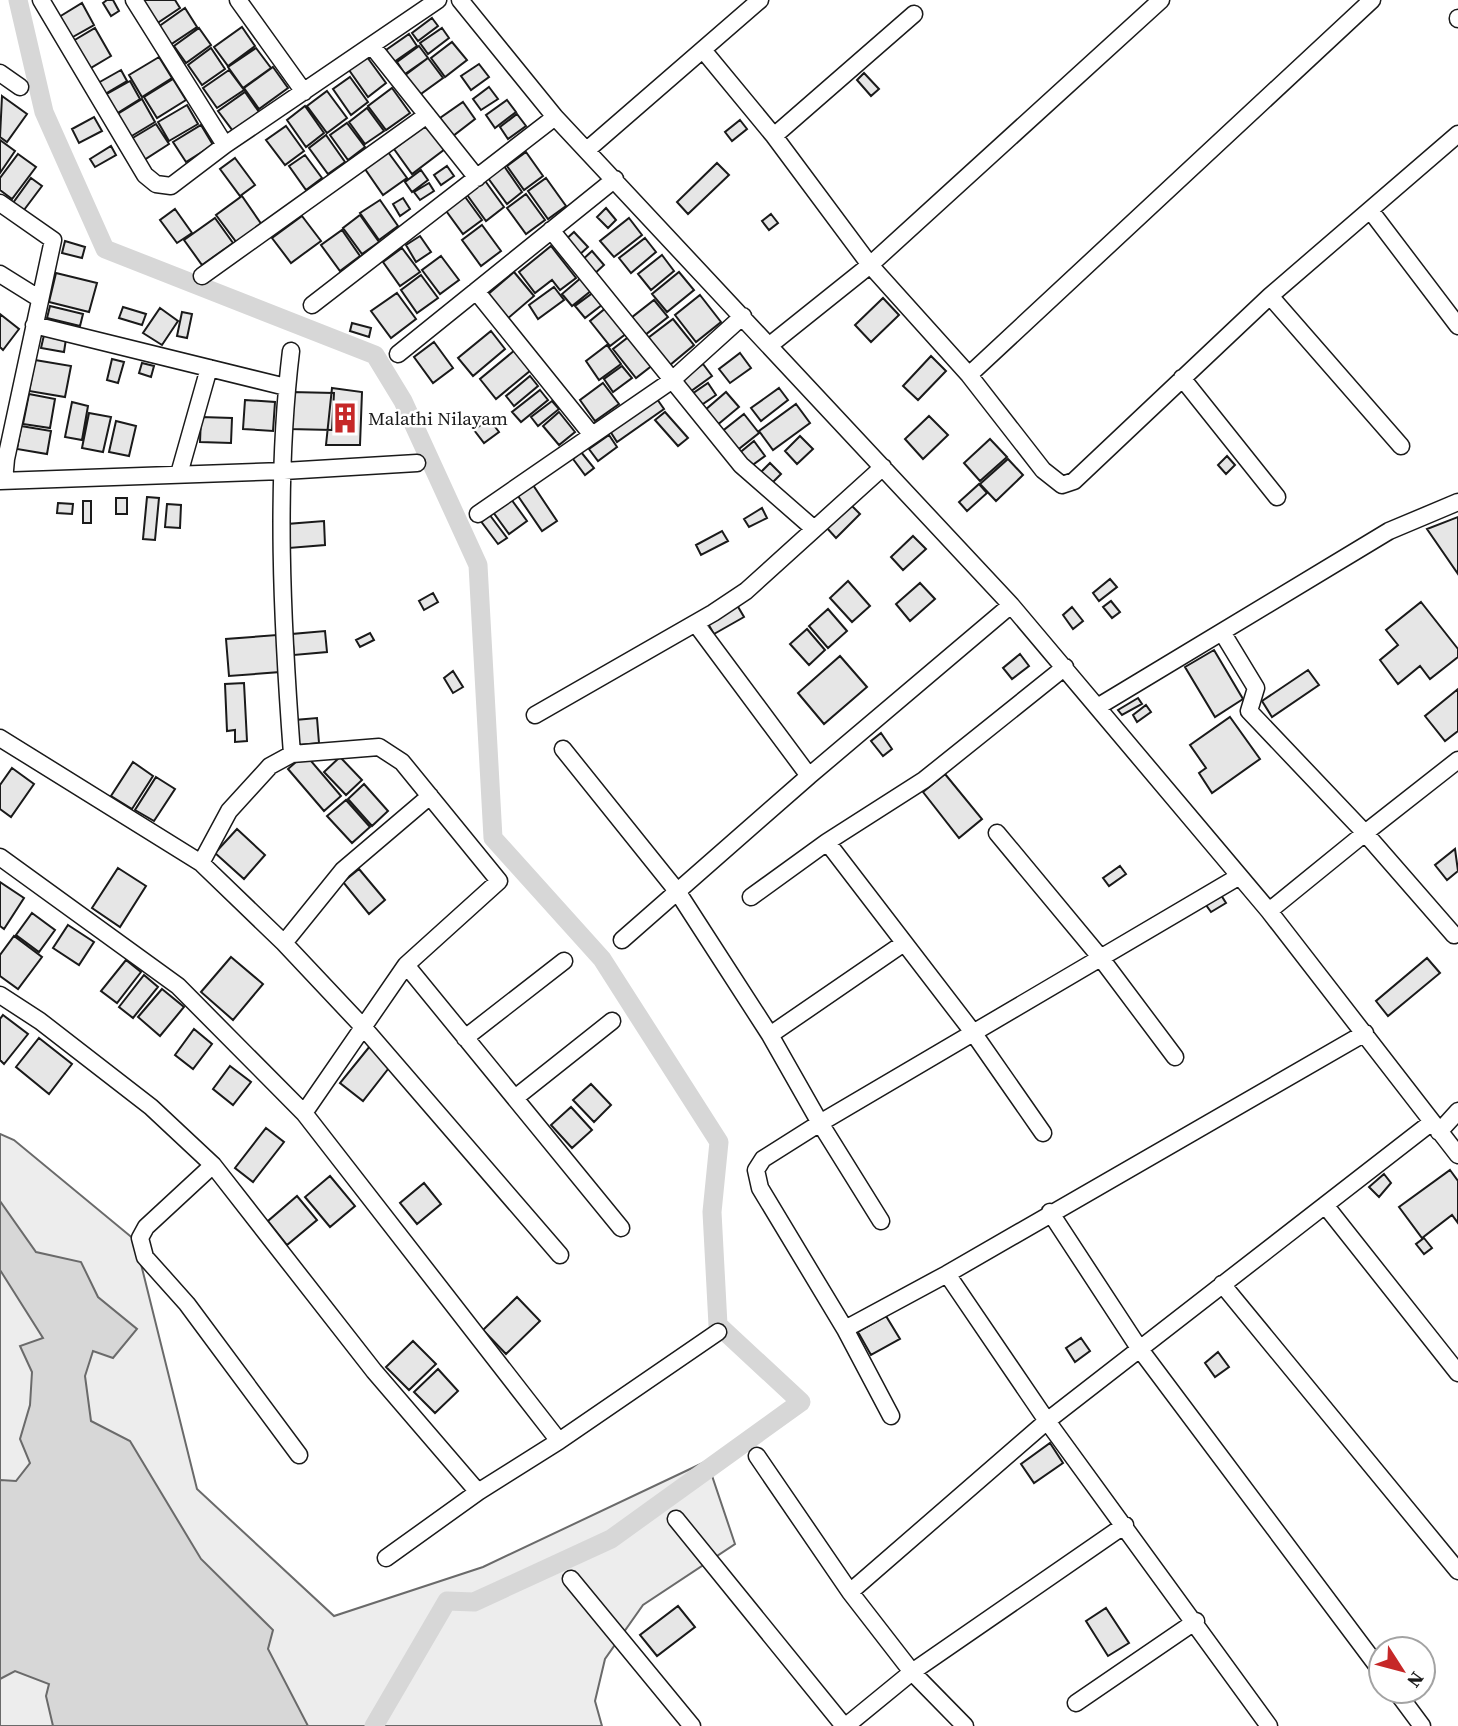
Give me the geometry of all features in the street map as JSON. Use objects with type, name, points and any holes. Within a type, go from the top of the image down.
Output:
[{"type":"street","points":[[41,0],[145,175],[156,184],[171,186],[225,145],[438,0]]},
{"type":"street","points":[[134,0],[225,145]]},
{"type":"street","points":[[238,0],[304,92]]},
{"type":"street","points":[[460,0],[555,117],[771,345],[1011,605],[1099,706],[1238,877],[1269,911],[1458,1155]]},
{"type":"street","points":[[587,150],[760,0]]},
{"type":"street","points":[[771,345],[870,265],[1161,0]]},
{"type":"street","points":[[969,375],[1372,0]]},
{"type":"street","points":[[774,136],[914,14]]},
{"type":"street","points":[[372,46],[477,178]]},
{"type":"street","points":[[703,50],[774,136],[870,265],[969,375],[1043,470],[1062,485],[1074,481],[1270,296],[1458,134]]},
{"type":"street","points":[[0,73],[20,87]]},
{"type":"street","points":[[202,275],[427,115]]},
{"type":"street","points":[[312,305],[555,117]]},
{"type":"street","points":[[398,354],[615,179]]},
{"type":"street","points":[[0,204],[53,240],[3,456],[2,481],[284,471],[417,463]]},
{"type":"street","points":[[1370,209],[1458,326]]},
{"type":"street","points":[[551,230],[741,465],[813,528]]},
{"type":"street","points":[[0,274],[40,299]]},
{"type":"street","points":[[476,291],[592,435]]},
{"type":"street","points":[[1270,296],[1401,446]]},
{"type":"street","points":[[478,514],[671,381],[743,316]]},
{"type":"street","points":[[34,325],[286,387]]},
{"type":"street","points":[[291,351],[286,387],[284,565],[292,754]]},
{"type":"street","points":[[179,474],[209,368]]},
{"type":"street","points":[[1182,378],[1277,497]]},
{"type":"street","points":[[535,715],[696,624],[746,591],[883,467]]},
{"type":"street","points":[[1099,706],[1389,531],[1458,502]]},
{"type":"street","points":[[622,940],[809,776],[1011,605]]},
{"type":"street","points":[[696,624],[809,776]]},
{"type":"street","points":[[1222,632],[1256,688],[1249,711],[1365,833],[1454,935]]},
{"type":"street","points":[[751,897],[827,842],[924,780],[1065,667]]},
{"type":"street","points":[[0,738],[201,863],[284,943],[364,1028],[560,1255]]},
{"type":"street","points":[[201,863],[229,811],[270,766],[292,754],[379,747],[402,762],[499,881],[406,965],[304,1113]]},
{"type":"street","points":[[563,749],[677,891],[770,1035],[881,1221]]},
{"type":"street","points":[[1269,911],[1458,760]]},
{"type":"street","points":[[284,943],[343,870],[429,796]]},
{"type":"street","points":[[997,833],[1100,957],[1175,1057]]},
{"type":"street","points":[[827,842],[972,1031],[1042,1133]]},
{"type":"street","points":[[0,858],[178,986],[304,1113],[559,1441]]},
{"type":"street","points":[[891,1416],[845,1329],[757,1178],[756,1170],[763,1159],[972,1031],[1238,877]]},
{"type":"street","points":[[770,1035],[904,943]]},
{"type":"street","points":[[465,1038],[564,961]]},
{"type":"street","points":[[406,965],[621,1228]]},
{"type":"street","points":[[0,995],[40,1021],[151,1107],[213,1165],[374,1371],[478,1492]]},
{"type":"street","points":[[515,1098],[612,1021]]},
{"type":"street","points":[[845,1329],[947,1274],[1365,1032]]},
{"type":"street","points":[[850,1592],[1047,1421],[1139,1348],[1325,1205],[1458,1111]]},
{"type":"street","points":[[213,1165],[146,1227],[140,1238],[140,1248],[187,1304],[299,1455]]},
{"type":"street","points":[[1325,1205],[1458,1373]]},
{"type":"street","points":[[1050,1212],[1139,1348],[1367,1652]]},
{"type":"street","points":[[947,1274],[1047,1421],[1196,1621],[1267,1725]]},
{"type":"street","points":[[1222,1284],[1458,1571]]},
{"type":"street","points":[[386,1558],[478,1492],[559,1441],[718,1332]]},
{"type":"street","points":[[757,1456],[850,1592],[912,1672],[965,1726]]},
{"type":"street","points":[[676,1519],[845,1726],[912,1672],[1125,1525]]},
{"type":"street","points":[[572,1579],[692,1726]]},
{"type":"street","points":[[1076,1703],[1196,1621]]},
{"type":"street","points":[[1406,1705],[1422,1726]]},
{"type":"shaded area","points":[[0,1134],[14,1140],[135,1240],[197,1489],[334,1616],[483,1567],[707,1461],[735,1544],[643,1605],[605,1659],[595,1701],[602,1726],[0,1726]]},
{"type":"shaded area","points":[[0,1201],[36,1252],[81,1262],[98,1297],[137,1329],[113,1358],[93,1351],[85,1376],[91,1421],[130,1441],[201,1559],[273,1630],[268,1649],[308,1726],[53,1726],[46,1696],[49,1684],[15,1671],[0,1679],[0,1480],[16,1481],[30,1463],[20,1439],[30,1405],[32,1372],[20,1346],[43,1338],[0,1270]]},
{"type":"building","points":[[113,0],[119,11],[111,16],[103,3]]},
{"type":"building","points":[[140,0],[175,0],[180,8],[156,24]]},
{"type":"building","points":[[82,3],[94,25],[71,38],[59,17]]},
{"type":"building","points":[[185,8],[197,27],[170,45],[158,27]]},
{"type":"building","points":[[432,18],[438,26],[418,41],[412,33]]},
{"type":"building","points":[[242,27],[255,46],[228,66],[214,47]]},
{"type":"building","points":[[95,28],[111,56],[89,69],[73,41]]},
{"type":"building","points":[[199,28],[211,45],[186,63],[174,46]]},
{"type":"building","points":[[442,28],[449,38],[428,54],[420,43]]},
{"type":"building","points":[[409,34],[417,46],[394,62],[386,50]]},
{"type":"building","points":[[452,42],[467,60],[445,77],[431,58]]},
{"type":"building","points":[[419,46],[428,58],[405,74],[397,62]]},
{"type":"building","points":[[211,48],[225,69],[202,85],[188,65]]},
{"type":"building","points":[[256,48],[271,68],[243,88],[228,67]]},
{"type":"building","points":[[159,57],[172,78],[142,97],[129,75]]},
{"type":"building","points":[[367,57],[386,83],[368,97],[349,70]]},
{"type":"building","points":[[428,58],[443,78],[418,96],[404,76]]},
{"type":"building","points":[[479,64],[489,77],[471,90],[461,76]]},
{"type":"building","points":[[273,67],[288,88],[259,109],[244,88]]},
{"type":"building","points":[[121,70],[127,81],[105,94],[98,83]]},
{"type":"building","points":[[229,70],[244,90],[217,108],[203,88]]},
{"type":"building","points":[[864,73],[879,89],[871,96],[857,80]]},
{"type":"building","points":[[350,77],[368,102],[351,115],[333,89]]},
{"type":"building","points":[[173,79],[186,100],[157,118],[144,97]]},
{"type":"building","points":[[130,81],[140,99],[116,114],[105,95]]},
{"type":"building","points":[[489,87],[498,99],[481,110],[473,99]]},
{"type":"building","points":[[392,88],[410,113],[386,130],[368,106]]},
{"type":"building","points":[[327,91],[347,118],[327,133],[307,106]]},
{"type":"building","points":[[245,92],[259,112],[233,131],[218,111]]},
{"type":"building","points":[[2,96],[27,114],[7,142],[0,137]]},
{"type":"building","points":[[142,99],[155,122],[130,137],[116,115]]},
{"type":"building","points":[[507,100],[516,112],[495,128],[486,115]]},
{"type":"building","points":[[463,102],[475,119],[453,136],[440,118]]},
{"type":"building","points":[[187,105],[198,124],[169,141],[158,122]]},
{"type":"building","points":[[305,106],[324,133],[306,147],[287,120]]},
{"type":"building","points":[[367,108],[384,131],[365,144],[349,122]]},
{"type":"building","points":[[517,114],[526,126],[508,139],[500,127]]},
{"type":"building","points":[[94,117],[102,131],[79,143],[72,129]]},
{"type":"building","points":[[740,120],[747,129],[732,141],[725,132]]},
{"type":"building","points":[[347,123],[365,147],[348,160],[330,135]]},
{"type":"building","points":[[156,124],[169,144],[144,160],[131,139]]},
{"type":"building","points":[[427,124],[445,149],[412,174],[394,149]]},
{"type":"building","points":[[201,125],[213,145],[186,162],[173,142]]},
{"type":"building","points":[[286,126],[304,151],[285,165],[266,140]]},
{"type":"building","points":[[326,135],[345,162],[328,174],[309,148]]},
{"type":"building","points":[[0,140],[15,151],[0,173]]},
{"type":"building","points":[[111,146],[116,155],[95,167],[90,159]]},
{"type":"building","points":[[388,152],[407,178],[383,195],[365,169]]},
{"type":"building","points":[[526,152],[543,176],[524,190],[507,166]]},
{"type":"building","points":[[18,154],[36,167],[12,199],[0,190],[0,178]]},
{"type":"building","points":[[305,155],[322,178],[306,190],[289,166]]},
{"type":"building","points":[[235,158],[255,185],[240,196],[220,169]]},
{"type":"building","points":[[717,163],[729,175],[688,214],[677,202]]},
{"type":"building","points":[[447,166],[454,176],[441,185],[434,175]]},
{"type":"building","points":[[504,166],[522,192],[507,204],[488,178]]},
{"type":"building","points":[[421,170],[428,180],[412,192],[405,182]]},
{"type":"building","points":[[31,178],[42,186],[24,210],[13,203]]},
{"type":"building","points":[[483,178],[504,207],[486,221],[465,192]]},
{"type":"building","points":[[546,178],[566,206],[548,219],[528,191]]},
{"type":"building","points":[[429,183],[434,191],[420,200],[414,192]]},
{"type":"building","points":[[463,194],[482,220],[463,234],[444,208]]},
{"type":"building","points":[[526,194],[545,220],[526,234],[507,208]]},
{"type":"building","points":[[242,196],[262,225],[237,243],[216,215]]},
{"type":"building","points":[[403,198],[410,209],[400,216],[393,204]]},
{"type":"building","points":[[380,200],[398,226],[379,240],[360,213]]},
{"type":"building","points":[[606,208],[616,220],[608,228],[597,217]]},
{"type":"building","points":[[175,209],[192,233],[177,243],[160,220]]},
{"type":"building","points":[[771,214],[778,223],[769,230],[762,221]]},
{"type":"building","points":[[360,215],[379,242],[362,254],[343,228]]},
{"type":"building","points":[[302,216],[321,241],[291,263],[272,238]]},
{"type":"building","points":[[215,218],[233,243],[202,265],[184,240]]},
{"type":"building","points":[[629,218],[642,235],[614,257],[600,241]]},
{"type":"building","points":[[482,225],[501,251],[481,266],[462,240]]},
{"type":"building","points":[[342,230],[360,256],[340,271],[321,245]]},
{"type":"building","points":[[574,232],[588,247],[578,256],[564,241]]},
{"type":"building","points":[[420,236],[431,252],[416,262],[406,245]]},
{"type":"building","points":[[645,238],[656,252],[631,273],[619,258]]},
{"type":"building","points":[[65,241],[85,247],[82,258],[62,253]]},
{"type":"building","points":[[551,246],[576,278],[560,290],[552,280],[535,293],[519,272]]},
{"type":"building","points":[[402,248],[420,272],[400,286],[383,262]]},
{"type":"building","points":[[592,251],[604,265],[592,276],[580,262]]},
{"type":"building","points":[[662,255],[674,271],[651,290],[638,274]]},
{"type":"building","points":[[441,256],[459,280],[440,294],[422,270]]},
{"type":"building","points":[[514,272],[534,296],[506,320],[486,296]]},
{"type":"building","points":[[679,272],[694,290],[667,312],[652,294]]},
{"type":"building","points":[[56,273],[97,283],[89,312],[49,302]]},
{"type":"building","points":[[421,275],[438,298],[417,313],[401,290]]},
{"type":"building","points":[[582,277],[592,290],[572,306],[562,294]]},
{"type":"building","points":[[554,287],[564,300],[538,319],[529,305]]},
{"type":"building","points":[[594,292],[603,304],[585,318],[575,306]]},
{"type":"building","points":[[397,293],[416,319],[391,338],[371,311]]},
{"type":"building","points":[[700,295],[721,322],[696,342],[675,315]]},
{"type":"building","points":[[883,298],[899,315],[871,342],[855,325]]},
{"type":"building","points":[[654,300],[668,317],[645,335],[631,318]]},
{"type":"building","points":[[50,306],[83,314],[80,326],[47,318]]},
{"type":"building","points":[[123,307],[146,314],[142,325],[119,318]]},
{"type":"building","points":[[607,307],[627,333],[610,346],[590,321]]},
{"type":"building","points":[[160,308],[178,321],[162,345],[143,333]]},
{"type":"building","points":[[182,312],[192,314],[187,338],[177,336]]},
{"type":"building","points":[[0,314],[19,329],[3,350],[0,347]]},
{"type":"building","points":[[673,319],[694,345],[670,365],[648,338]]},
{"type":"building","points":[[352,323],[371,328],[369,337],[350,331]]},
{"type":"building","points":[[491,331],[505,349],[473,376],[458,358]]},
{"type":"building","points":[[44,335],[66,339],[64,352],[41,348]]},
{"type":"building","points":[[631,335],[654,364],[636,378],[613,349]]},
{"type":"building","points":[[434,342],[453,368],[433,383],[414,357]]},
{"type":"building","points":[[607,345],[621,364],[599,380],[586,361]]},
{"type":"building","points":[[515,350],[531,370],[496,399],[480,379]]},
{"type":"building","points":[[740,353],[751,368],[730,383],[719,369]]},
{"type":"building","points":[[931,356],[946,371],[918,400],[903,386]]},
{"type":"building","points":[[112,359],[124,362],[118,383],[107,380]]},
{"type":"building","points":[[35,360],[71,366],[65,397],[29,391]]},
{"type":"building","points":[[142,363],[154,366],[151,377],[139,373]]},
{"type":"building","points":[[703,364],[712,376],[687,394],[678,382]]},
{"type":"building","points":[[622,366],[632,378],[613,392],[604,379]]},
{"type":"building","points":[[530,376],[538,386],[514,406],[506,396]]},
{"type":"building","points":[[603,383],[619,404],[595,421],[580,400]]},
{"type":"building","points":[[708,383],[716,395],[697,408],[689,396]]},
{"type":"building","name":"Malathi Nilayam","points":[[332,388],[362,392],[360,445],[326,445]]},
{"type":"building","points":[[779,388],[788,400],[761,421],[751,408]]},
{"type":"building","points":[[540,390],[548,400],[521,422],[512,412]]},
{"type":"building","points":[[291,392],[334,393],[332,430],[289,429]]},
{"type":"building","points":[[726,392],[739,407],[716,426],[704,411]]},
{"type":"building","points":[[29,394],[55,399],[50,428],[23,424]]},
{"type":"building","points":[[657,399],[664,409],[617,442],[610,431]]},
{"type":"building","points":[[245,400],[275,402],[273,431],[243,429]]},
{"type":"building","points":[[552,401],[559,409],[538,426],[531,417]]},
{"type":"building","points":[[72,402],[88,406],[82,440],[65,437]]},
{"type":"building","points":[[796,404],[810,423],[773,450],[759,431]]},
{"type":"building","points":[[559,412],[575,432],[559,445],[543,426]]},
{"type":"building","points":[[665,412],[688,438],[678,446],[655,420]]},
{"type":"building","points":[[89,413],[111,417],[103,452],[82,448]]},
{"type":"building","points":[[744,414],[759,433],[735,452],[720,433]]},
{"type":"building","points":[[929,416],[948,435],[923,459],[905,439]]},
{"type":"building","points":[[201,417],[232,418],[231,443],[200,442]]},
{"type":"building","points":[[489,419],[499,432],[484,443],[474,430]]},
{"type":"building","points":[[116,421],[136,426],[129,456],[109,452]]},
{"type":"building","points":[[21,426],[51,431],[47,454],[17,449]]},
{"type":"building","points":[[609,435],[617,447],[598,461],[589,449]]},
{"type":"building","points":[[800,436],[813,449],[797,464],[785,451]]},
{"type":"building","points":[[990,439],[1007,457],[980,481],[964,463]]},
{"type":"building","points":[[754,441],[765,456],[747,469],[737,455]]},
{"type":"building","points":[[581,452],[594,468],[585,475],[573,459]]},
{"type":"building","points":[[1227,456],[1235,465],[1226,474],[1218,465]]},
{"type":"building","points":[[1008,459],[1023,475],[996,501],[980,484]]},
{"type":"building","points":[[770,463],[781,474],[771,484],[760,473]]},
{"type":"building","points":[[979,484],[987,493],[967,511],[959,502]]},
{"type":"building","points":[[533,485],[557,521],[542,531],[518,496]]},
{"type":"building","points":[[147,497],[159,498],[155,540],[143,539]]},
{"type":"building","points":[[116,498],[127,498],[127,514],[116,514]]},
{"type":"building","points":[[511,499],[527,521],[509,534],[493,512]]},
{"type":"building","points":[[83,501],[91,501],[91,523],[83,523]]},
{"type":"building","points":[[58,503],[73,504],[72,514],[57,513]]},
{"type":"building","points":[[849,503],[860,514],[836,538],[826,527]]},
{"type":"building","points":[[167,504],[181,505],[180,528],[165,527]]},
{"type":"building","points":[[762,508],[767,518],[749,527],[744,519]]},
{"type":"building","points":[[489,514],[507,538],[498,544],[480,520]]},
{"type":"building","points":[[1458,517],[1458,574],[1427,529]]},
{"type":"building","points":[[324,521],[325,545],[289,548],[287,524]]},
{"type":"building","points":[[722,531],[728,541],[701,555],[696,545]]},
{"type":"building","points":[[913,536],[926,549],[903,570],[891,557]]},
{"type":"building","points":[[1110,579],[1117,587],[1099,601],[1093,593]]},
{"type":"building","points":[[848,581],[870,606],[852,622],[830,598]]},
{"type":"building","points":[[920,583],[935,599],[910,621],[896,604]]},
{"type":"building","points":[[433,593],[438,602],[424,610],[419,601]]},
{"type":"building","points":[[1111,601],[1120,612],[1112,618],[1103,607]]},
{"type":"building","points":[[1421,602],[1458,649],[1458,657],[1430,679],[1420,666],[1398,684],[1380,660],[1398,645],[1386,630]]},
{"type":"building","points":[[737,605],[744,617],[714,634],[707,622]]},
{"type":"building","points":[[1072,607],[1083,621],[1073,629],[1063,615]]},
{"type":"building","points":[[828,609],[847,631],[828,648],[809,626]]},
{"type":"building","points":[[807,629],[825,650],[809,665],[790,644]]},
{"type":"building","points":[[325,631],[327,652],[294,655],[292,634]]},
{"type":"building","points":[[370,633],[374,640],[360,647],[356,640]]},
{"type":"building","points":[[277,635],[280,672],[229,676],[226,639]]},
{"type":"building","points":[[1214,650],[1243,699],[1215,717],[1185,667]]},
{"type":"building","points":[[1020,654],[1029,666],[1012,679],[1003,668]]},
{"type":"building","points":[[840,656],[867,687],[824,724],[798,693]]},
{"type":"building","points":[[1308,670],[1319,685],[1272,717],[1262,701]]},
{"type":"building","points":[[453,671],[463,687],[453,693],[444,678]]},
{"type":"building","points":[[244,683],[247,741],[235,742],[235,730],[227,731],[225,684]]},
{"type":"building","points":[[1458,689],[1458,731],[1445,741],[1425,716]]},
{"type":"building","points":[[1138,698],[1142,704],[1122,715],[1118,710]]},
{"type":"building","points":[[1146,705],[1151,712],[1137,722],[1133,715]]},
{"type":"building","points":[[1230,717],[1260,759],[1212,793],[1199,773],[1206,768],[1190,745]]},
{"type":"building","points":[[317,718],[319,743],[298,745],[295,720]]},
{"type":"building","points":[[881,733],[892,749],[883,756],[871,741]]},
{"type":"building","points":[[305,754],[341,796],[324,811],[288,769]]},
{"type":"building","points":[[340,757],[362,780],[346,795],[324,772]]},
{"type":"building","points":[[133,762],[153,776],[132,809],[111,796]]},
{"type":"building","points":[[12,768],[34,784],[11,817],[0,809],[0,785]]},
{"type":"building","points":[[945,774],[982,819],[959,838],[923,792]]},
{"type":"building","points":[[156,777],[175,789],[154,821],[135,810]]},
{"type":"building","points":[[364,784],[388,811],[372,826],[348,799]]},
{"type":"building","points":[[346,800],[370,827],[352,843],[327,816]]},
{"type":"building","points":[[237,829],[265,855],[244,879],[215,853]]},
{"type":"building","points":[[1455,849],[1458,871],[1447,880],[1435,865]]},
{"type":"building","points":[[1120,866],[1126,874],[1109,886],[1103,878]]},
{"type":"building","points":[[118,868],[146,886],[120,927],[92,908]]},
{"type":"building","points":[[359,869],[385,900],[369,914],[343,882]]},
{"type":"building","points":[[0,882],[24,898],[4,929],[0,926]]},
{"type":"building","points":[[1221,895],[1226,903],[1211,912],[1206,905]]},
{"type":"building","points":[[32,913],[55,930],[39,952],[16,935]]},
{"type":"building","points":[[68,925],[94,942],[79,965],[53,948]]},
{"type":"building","points":[[14,936],[42,957],[18,989],[0,976],[0,955]]},
{"type":"building","points":[[231,957],[263,984],[233,1020],[201,992]]},
{"type":"building","points":[[1427,958],[1440,973],[1388,1016],[1376,1001]]},
{"type":"building","points":[[126,960],[141,972],[117,1003],[101,991]]},
{"type":"building","points":[[144,975],[158,987],[133,1018],[119,1007]]},
{"type":"building","points":[[162,989],[184,1007],[160,1036],[138,1017]]},
{"type":"building","points":[[3,1015],[28,1034],[4,1064],[0,1060],[0,1019]]},
{"type":"building","points":[[194,1029],[212,1044],[193,1069],[175,1055]]},
{"type":"building","points":[[39,1038],[72,1064],[49,1094],[16,1067]]},
{"type":"building","points":[[370,1046],[392,1064],[363,1101],[340,1083]]},
{"type":"building","points":[[230,1066],[251,1082],[233,1105],[213,1089]]},
{"type":"building","points":[[591,1084],[611,1105],[594,1122],[573,1100]]},
{"type":"building","points":[[571,1107],[592,1130],[572,1148],[551,1125]]},
{"type":"building","points":[[266,1128],[284,1142],[253,1182],[235,1168]]},
{"type":"building","points":[[1450,1170],[1458,1181],[1458,1223],[1452,1215],[1422,1238],[1399,1207]]},
{"type":"building","points":[[1384,1174],[1391,1183],[1379,1197],[1369,1187]]},
{"type":"building","points":[[330,1176],[355,1206],[330,1227],[305,1197]]},
{"type":"building","points":[[424,1183],[441,1204],[417,1224],[400,1203]]},
{"type":"building","points":[[297,1196],[317,1220],[287,1245],[268,1221]]},
{"type":"building","points":[[1424,1238],[1432,1248],[1424,1254],[1416,1244]]},
{"type":"building","points":[[517,1297],[540,1321],[506,1354],[483,1330]]},
{"type":"building","points":[[886,1316],[900,1339],[871,1355],[858,1332]]},
{"type":"building","points":[[1081,1338],[1090,1351],[1075,1362],[1066,1348]]},
{"type":"building","points":[[413,1341],[436,1364],[409,1390],[386,1367]]},
{"type":"building","points":[[1218,1352],[1229,1367],[1215,1377],[1205,1363]]},
{"type":"building","points":[[438,1369],[458,1391],[435,1413],[414,1392]]},
{"type":"building","points":[[1050,1443],[1063,1463],[1034,1483],[1021,1464]]},
{"type":"building","points":[[678,1606],[695,1627],[657,1656],[640,1635]]},
{"type":"building","points":[[1106,1608],[1129,1643],[1108,1656],[1086,1621]]},
{"type":"waterway","points":[[18,0],[44,112],[105,249],[375,355],[403,401],[478,565],[493,838],[602,959],[719,1142],[712,1212],[718,1325],[801,1402],[611,1539],[474,1602],[447,1601],[374,1726]]},
{"type":"place","name":"Malathi Nilayam","points":[[345,418]]}]
